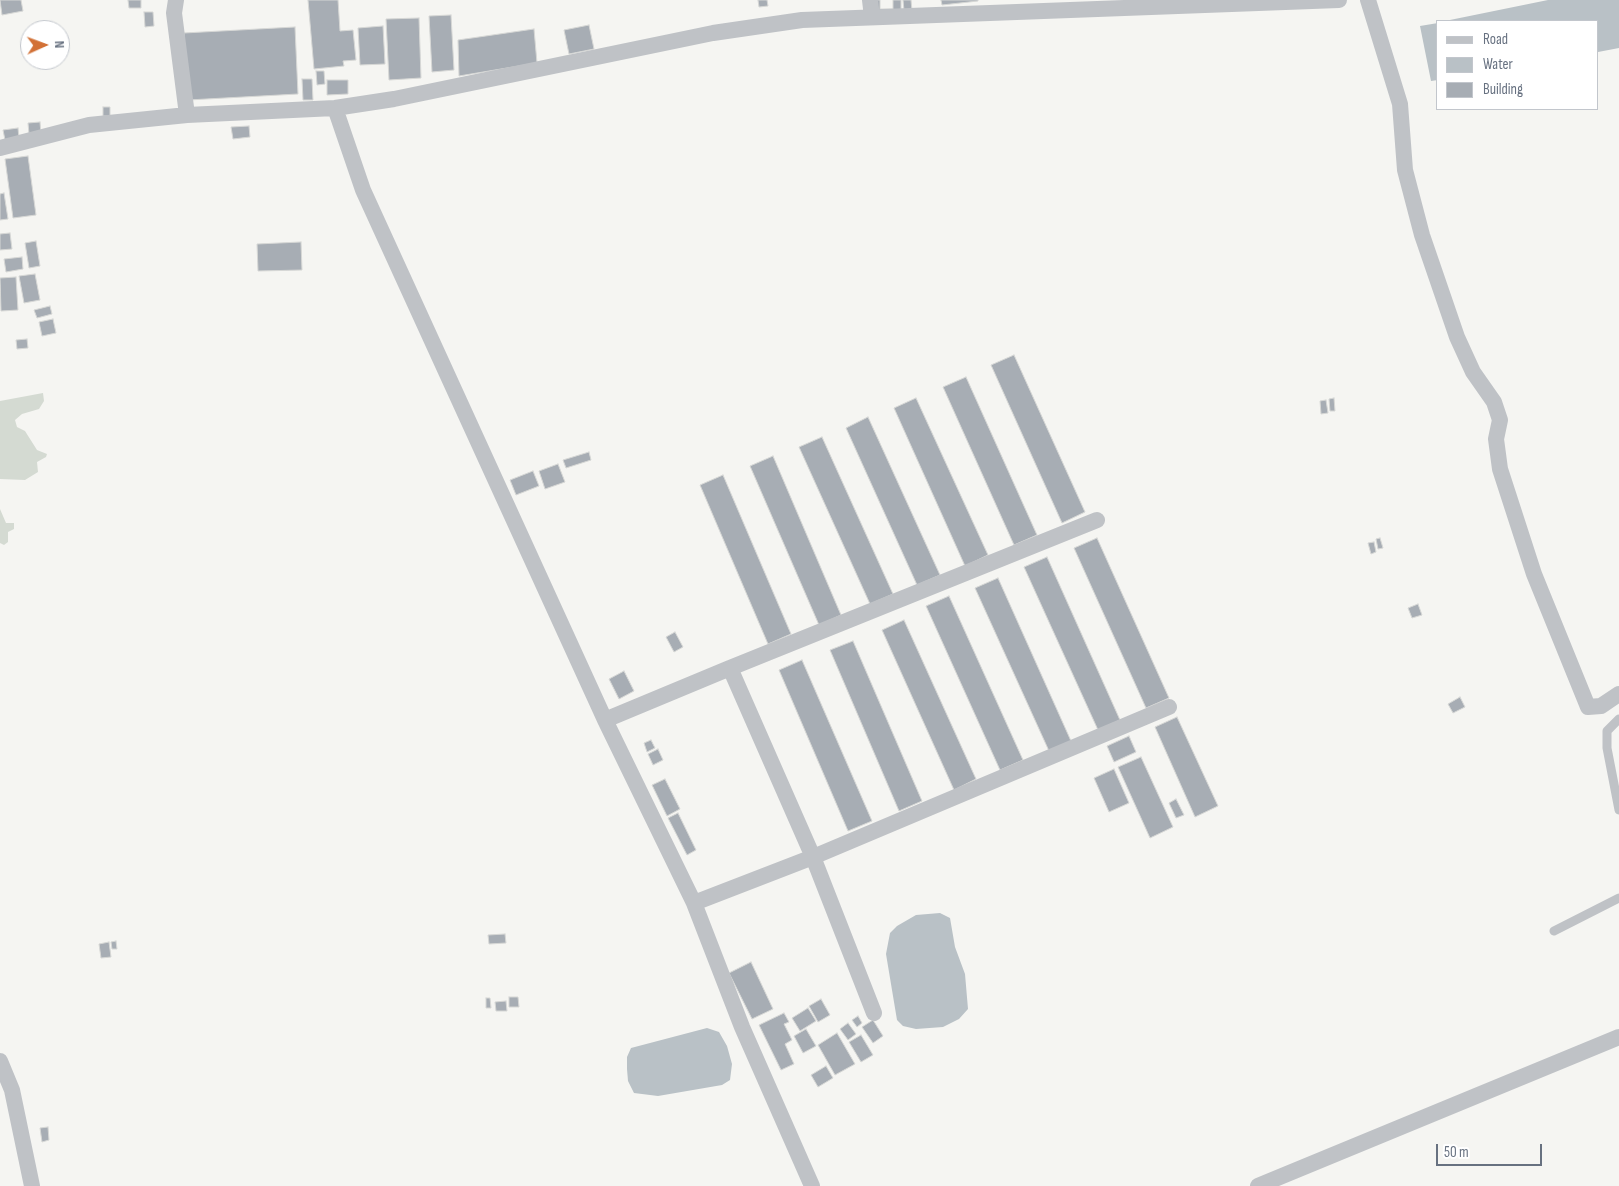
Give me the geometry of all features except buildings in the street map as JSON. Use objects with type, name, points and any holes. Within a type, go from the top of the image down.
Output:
[{"type":"street","points":[[176,0],[174,13],[187,115]]},
{"type":"street","points":[[870,0],[872,17]]},
{"type":"street","points":[[0,148],[89,125],[187,115],[335,108],[394,99],[713,33],[802,20],[1246,5],[1339,0]]},
{"type":"street","points":[[1368,0],[1400,104],[1405,170],[1422,236],[1457,337],[1473,372],[1494,402],[1500,420],[1496,439],[1500,468],[1531,566],[1588,707],[1601,706],[1619,694]]},
{"type":"street","points":[[335,108],[363,190],[604,720],[694,904],[742,1027],[812,1186]]},
{"type":"street","points":[[604,720],[1097,520]]},
{"type":"street","points":[[730,668],[813,858],[874,1013]]},
{"type":"street","points":[[694,904],[813,858],[1170,707]]},
{"type":"street","points":[[1258,1186],[1619,1037]]},
{"type":"street","points":[[0,1061],[12,1090],[32,1186]]},
{"type":"lane","points":[[1619,719],[1607,730],[1619,810]]},
{"type":"lane","points":[[1554,931],[1619,898]]},
{"type":"shaded area","points":[[43,393],[44,401],[39,409],[22,414],[15,420],[17,427],[25,431],[37,450],[47,454],[46,457],[37,462],[38,472],[25,480],[0,479],[0,401]]},
{"type":"shaded area","points":[[0,509],[6,523],[14,523],[14,529],[8,532],[8,542],[4,545],[0,543]]},
{"type":"water","points":[[1548,0],[1619,0],[1619,48],[1599,52],[1599,20],[1450,20]]},
{"type":"water","points":[[1436,23],[1436,80],[1431,81],[1420,26]]},
{"type":"water","points":[[940,913],[950,918],[955,947],[965,974],[968,1009],[959,1019],[943,1027],[916,1029],[903,1026],[897,1020],[886,954],[890,933],[897,926],[916,915]]},
{"type":"water","points":[[707,1028],[719,1032],[727,1046],[732,1064],[730,1080],[722,1085],[658,1096],[634,1093],[628,1081],[627,1069],[627,1057],[631,1048]]}]
